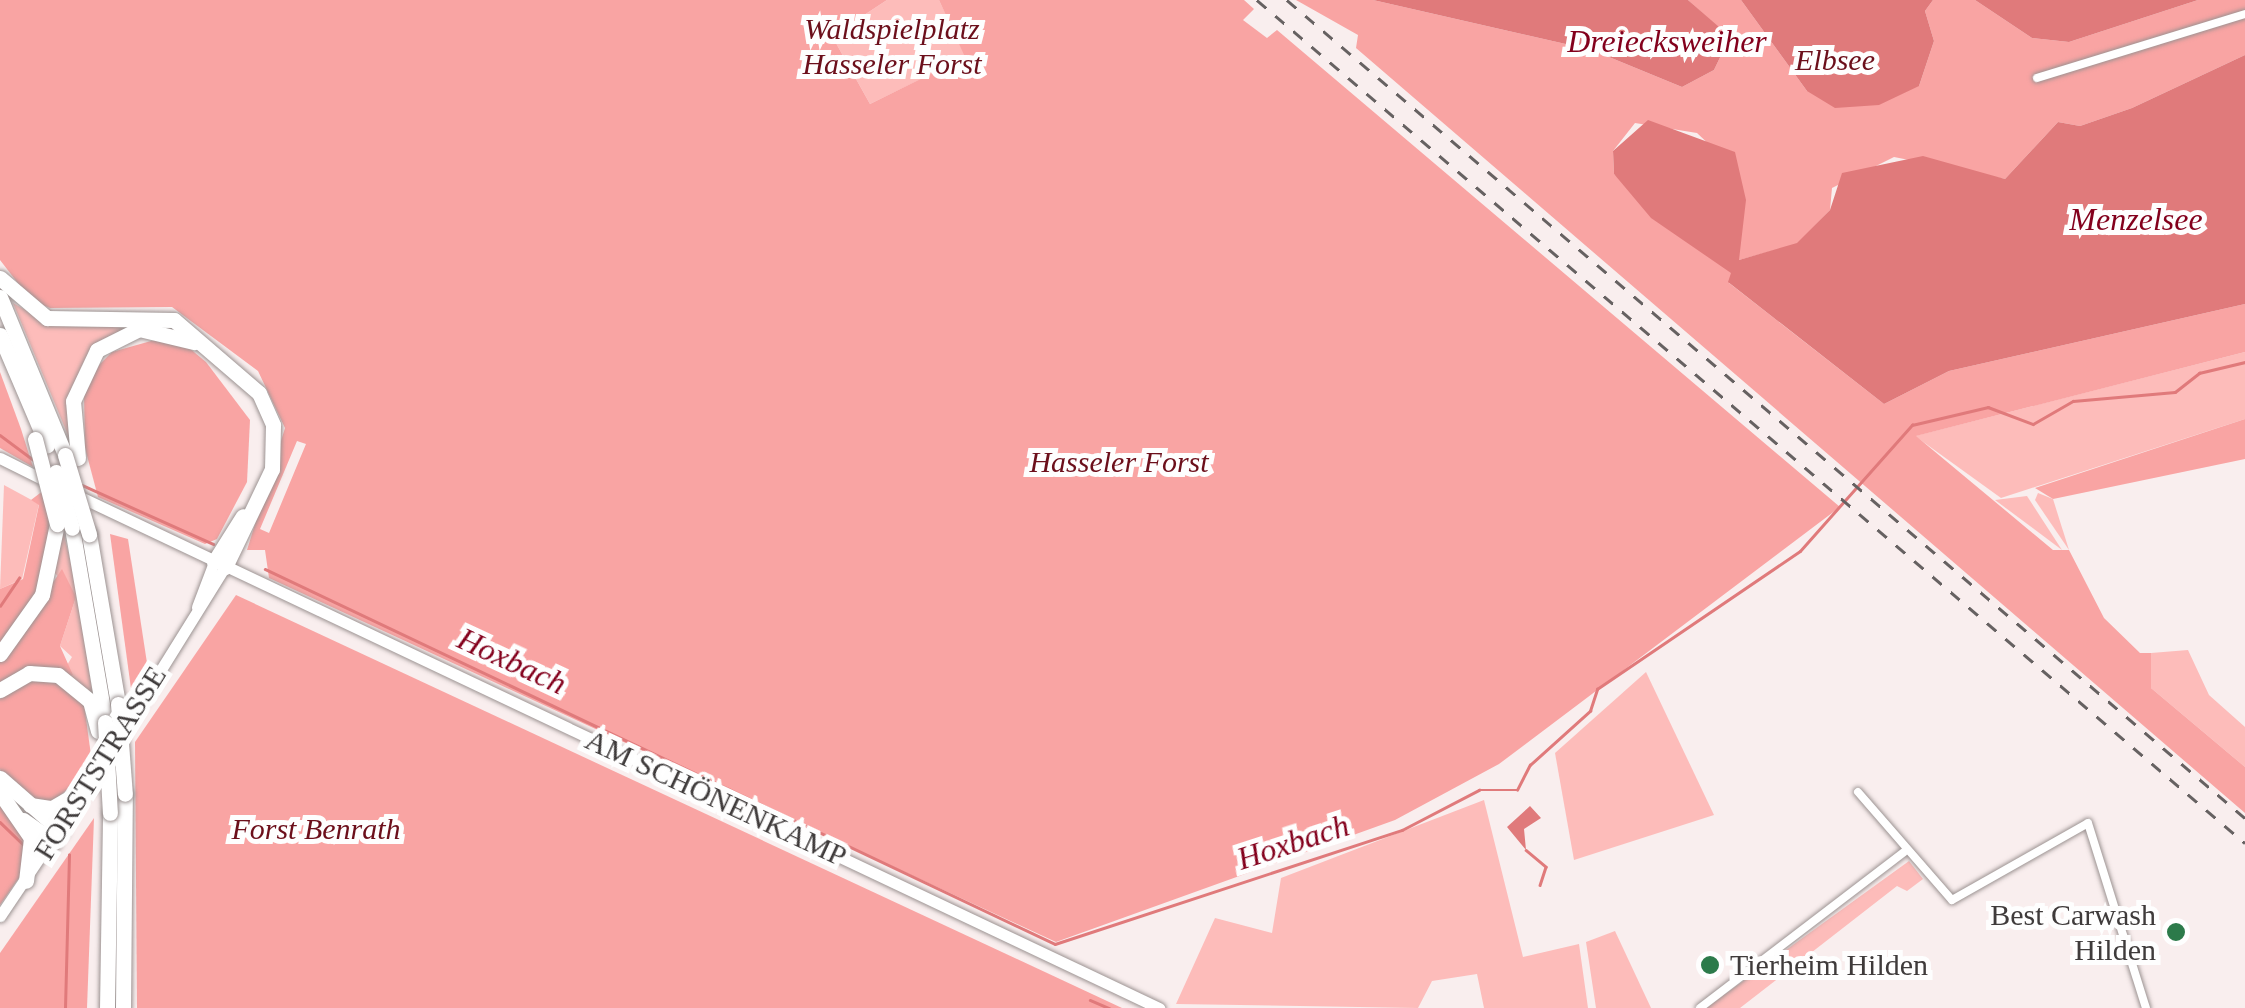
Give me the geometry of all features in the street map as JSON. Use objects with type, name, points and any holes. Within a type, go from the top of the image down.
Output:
[{"type":"highway","points":[[0,278],[19,303],[47,318],[174,320],[259,393],[273,425],[272,470],[220,565]]},
{"type":"highway","points":[[0,298],[71,456],[89,534],[118,704],[125,794],[123,1008]]},
{"type":"highway","points":[[71,456],[73,401],[97,350],[156,328],[202,346],[247,390],[268,442],[264,478],[220,565]]},
{"type":"highway","points":[[0,335],[37,421],[64,526],[102,726],[110,813],[108,1008]]},
{"type":"highway","points":[[0,654],[42,595],[64,526]]},
{"type":"highway","points":[[0,690],[29,673],[58,674],[90,701],[102,726]]},
{"type":"highway","points":[[0,778],[33,852],[26,880]]},
{"type":"highway","points":[[8,795],[52,808],[90,786]]},
{"type":"highway","points":[[8,795],[58,836]]},
{"type":"highway","points":[[20,818],[58,836]]},
{"type":"main road","name":"AM SCHÖNENKAMP","points":[[0,458],[1159,1008]]},
{"type":"main road","name":"FORSTSTRASSE","points":[[0,916],[90,786],[220,565]]},
{"type":"street","points":[[2037,78],[2245,14]]},
{"type":"street","points":[[1858,792],[1952,900],[2088,822],[2146,1008]]},
{"type":"street","points":[[1700,1008],[1904,852]]},
{"type":"green space","name":"Hasseler Forst","points":[[0,0],[887,0],[832,36],[870,104],[965,57],[939,0],[1244,0],[1254,9],[1243,20],[1267,38],[1277,30],[1840,507],[1499,764],[1395,820],[1056,942],[269,578],[265,550],[247,550],[285,428],[258,371],[172,307],[50,308],[31,300],[0,260]],"holes":[[[297,441],[306,444],[269,533],[260,529]]]},
{"type":"green space","name":"Waldspielplatz Hasseler Forst","points":[[887,0],[939,0],[966,57],[870,104],[832,36]]},
{"type":"green space","points":[[1296,0],[1373,0],[1592,50],[1682,87],[1714,70],[1725,47],[1719,28],[1688,0],[1741,0],[1807,91],[1919,86],[1934,41],[1925,11],[1933,0],[1975,0],[2032,38],[2069,42],[2198,0],[2245,0],[2245,55],[2132,108],[2080,126],[2058,122],[2005,179],[1894,157],[1832,188],[1830,210],[1797,244],[1739,260],[1715,150],[1697,133],[1635,123],[1613,151],[1614,174],[1732,273],[1729,283],[1884,404],[1949,371],[2245,304],[2245,352],[1916,436],[2053,550],[2069,550],[2104,618],[2140,653],[2151,653],[2151,688],[2245,767],[2245,813],[1356,48],[1358,35]]},
{"type":"green space","points":[[13,303],[43,320],[149,318],[173,328],[96,349],[70,440]]},
{"type":"green space","points":[[158,339],[182,342],[206,362],[250,420],[247,482],[217,539],[205,544],[98,497],[85,448],[84,395],[96,368],[112,352]]},
{"type":"green space","points":[[2245,352],[2245,419],[2001,498],[1915,436]]},
{"type":"green space","points":[[0,372],[21,429],[33,467],[0,448]]},
{"type":"green space","points":[[2245,419],[2245,459],[2053,499],[2035,488]]},
{"type":"green space","points":[[4,485],[39,504],[22,579],[0,589]]},
{"type":"green space","points":[[44,490],[51,530],[36,593],[0,644],[0,589],[23,579],[39,505],[31,500]]},
{"type":"green space","points":[[2038,493],[2053,499],[2069,550],[2035,500]]},
{"type":"green space","points":[[2027,496],[2062,550],[1995,500]]},
{"type":"green space","points":[[62,527],[75,579],[94,703],[64,670],[72,657],[60,646],[76,597],[54,572]]},
{"type":"green space","points":[[110,534],[128,539],[147,663],[132,696]]},
{"type":"green space","points":[[62,569],[76,597],[60,646],[73,675],[0,683],[0,661]]},
{"type":"green space","name":"Forst Benrath","points":[[236,595],[1122,1008],[137,1008],[135,742]]},
{"type":"green space","points":[[2188,650],[2209,695],[2245,727],[2245,767],[2151,688],[2151,653]]},
{"type":"green space","points":[[1646,672],[1714,815],[1574,860],[1555,753]]},
{"type":"green space","points":[[51,678],[84,704],[93,770],[46,806],[6,783],[0,769],[0,699],[26,680]]},
{"type":"green space","points":[[1484,800],[1523,957],[1579,944],[1588,1008],[1484,1008],[1477,974],[1432,981],[1418,1008],[1176,1004],[1215,918],[1272,933],[1281,878]]},
{"type":"green space","points":[[0,802],[27,836],[25,869],[0,905]]},
{"type":"green space","points":[[94,818],[87,1008],[0,1008],[0,953]]},
{"type":"green space","points":[[1909,861],[1923,879],[1907,891],[1897,886],[1740,1008],[1706,1008]]},
{"type":"green space","points":[[1615,931],[1651,1008],[1596,1008],[1586,942]]},
{"type":"water","name":"Dreiecksweiher","points":[[1373,0],[1688,0],[1719,27],[1725,47],[1714,70],[1682,87],[1592,50]]},
{"type":"water","name":"Elbsee","points":[[1741,0],[1933,0],[1925,11],[1934,41],[1919,86],[1879,105],[1835,108],[1807,91]]},
{"type":"water","points":[[1975,0],[2198,0],[2069,42],[2032,38]]},
{"type":"water","name":"Menzelsee","points":[[2245,55],[2245,304],[1949,371],[1884,404],[1728,282],[1731,273],[1651,218],[1614,174],[1613,151],[1648,120],[1735,152],[1746,200],[1739,260],[1797,243],[1830,210],[1842,173],[1923,156],[2005,179],[2058,122],[2080,126],[2132,108]]},
{"type":"water","points":[[1530,806],[1541,818],[1524,829],[1526,850],[1507,827]]},
{"type":"waterway","name":"Hoxbach","points":[[265,569],[1055,944],[1402,830],[1479,790],[1517,790],[1530,765],[1590,711],[1597,689],[1800,551],[1912,425],[1988,407],[2033,424],[2073,401],[2175,392],[2199,373],[2245,362]]},
{"type":"waterway","name":"Hoxbach","points":[[0,435],[35,461]]},
{"type":"waterway","name":"Hoxbach","points":[[82,485],[213,544]]},
{"type":"waterway","points":[[0,606],[19,578]]},
{"type":"waterway","points":[[0,822],[23,844]]},
{"type":"waterway","points":[[1526,850],[1546,867],[1540,885]]},
{"type":"waterway","points":[[65,1008],[69,855]]},
{"type":"waterway","points":[[1090,1000],[1109,1008]]},
{"type":"railway","points":[[1257,0],[2245,843]]},
{"type":"railway","points":[[1287,0],[2245,818]]},
{"type":"place","name":"Best Carwash Hilden","points":[[2176,932]]},
{"type":"place","name":"Tierheim Hilden","points":[[1710,965]]}]
